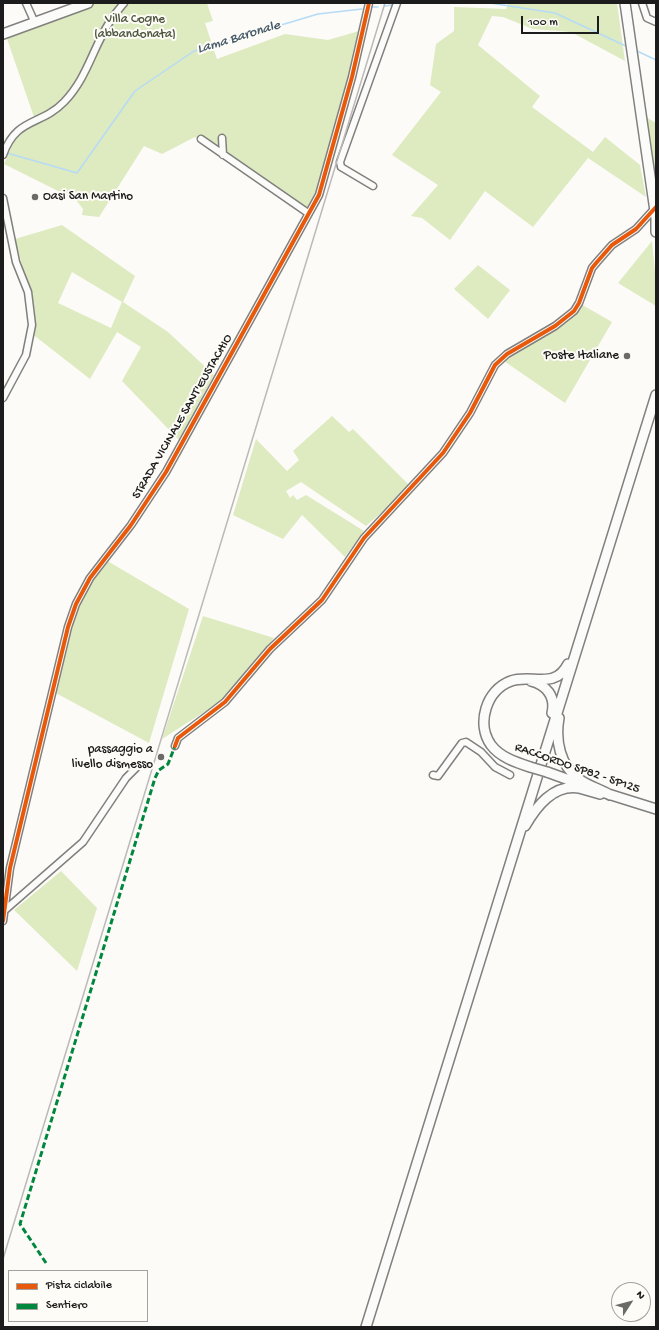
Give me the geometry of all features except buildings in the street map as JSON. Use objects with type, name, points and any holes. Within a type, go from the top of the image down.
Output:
[{"type":"main road","points":[[625,3],[656,213],[656,232]]},
{"type":"main road","points":[[3,34],[84,4]]},
{"type":"main road","points":[[366,1327],[562,691],[656,395]]},
{"type":"main road","points":[[526,679],[546,679],[558,676],[566,668],[579,639]]},
{"type":"main road","points":[[526,679],[546,688],[552,699],[552,709],[544,753]]},
{"type":"main road","name":"RACCORDO SP82 - SP125","points":[[526,679],[510,681],[496,692],[485,710],[482,724],[487,738],[498,753],[509,760],[530,766],[610,795],[656,809]]},
{"type":"main road","points":[[562,691],[557,738],[568,769],[580,780],[610,795]]},
{"type":"main road","points":[[516,840],[536,808],[543,800],[560,790],[578,788],[610,795]]},
{"type":"street","points":[[26,3],[35,22]]},
{"type":"street","points":[[3,155],[13,135],[20,127],[52,112],[70,96],[89,67],[109,22],[124,3]]},
{"type":"street","name":"STRADA VICINALE SANT'EUSTACHIO","points":[[3,921],[7,884],[17,838],[68,627],[76,604],[94,572],[130,525],[166,472],[319,195],[352,77],[369,3]]},
{"type":"street","points":[[373,186],[341,167],[340,162],[397,3]]},
{"type":"street","points":[[645,4],[647,18],[656,22]]},
{"type":"street","points":[[222,138],[221,147],[223,154]]},
{"type":"street","points":[[201,139],[308,213]]},
{"type":"street","points":[[3,198],[16,262],[28,292],[32,325],[26,356],[3,398]]},
{"type":"street","points":[[175,746],[178,738],[224,702],[270,649],[322,600],[364,538],[443,453],[470,413],[496,365],[508,354],[555,326],[574,310],[579,303],[592,268],[597,262],[612,245],[656,213]]},
{"type":"street","points":[[433,775],[438,776],[462,743],[466,742],[481,752],[495,767],[510,776]]},
{"type":"street","points":[[5,910],[83,842],[126,778],[138,766]]},
{"type":"green space","name":"Villa Cogne (abbandonata)","points":[[88,3],[207,3],[213,21],[205,23],[217,59],[285,34],[328,40],[359,31],[355,58],[320,182],[306,212],[195,137],[162,154],[144,146],[99,217],[82,215],[83,209],[76,200],[4,164],[20,127],[35,120],[5,33]]},
{"type":"green space","points":[[508,3],[617,3],[625,61],[571,32],[533,29],[503,17],[492,16],[478,45],[540,96],[532,107],[593,152],[605,137],[640,165],[646,197],[588,158],[533,227],[485,191],[450,240],[422,218],[411,216],[438,185],[392,155],[441,92],[430,85],[436,44],[454,31],[454,7],[506,9]]},
{"type":"green space","points":[[646,117],[656,123],[656,179]]},
{"type":"green space","points":[[62,225],[135,276],[123,302],[168,332],[214,375],[179,440],[122,381],[141,347],[117,332],[90,379],[31,333],[28,288],[15,239]],"holes":[[[72,272],[122,302],[111,328],[58,303]]]},
{"type":"green space","points":[[652,241],[656,282],[656,306],[618,283]]},
{"type":"green space","points":[[478,265],[510,290],[488,319],[454,289]]},
{"type":"green space","points":[[579,303],[612,322],[565,403],[501,359],[551,328]]},
{"type":"green space","points":[[332,416],[349,432],[353,429],[411,487],[366,526],[301,482],[286,491],[290,498],[293,495],[297,500],[306,495],[364,531],[345,557],[302,515],[283,539],[233,515],[256,439],[287,471],[299,460],[293,451]]},
{"type":"green space","points":[[104,559],[189,609],[149,743],[52,691],[79,597]]},
{"type":"green space","points":[[203,616],[274,638],[223,700],[162,739]]},
{"type":"green space","points":[[61,871],[97,908],[77,971],[14,910]]},
{"type":"waterway","name":"Lama Baronale","points":[[490,3],[555,13],[628,47]]},
{"type":"waterway","name":"Lama Baronale","points":[[385,6],[392,5]]},
{"type":"waterway","name":"Lama Baronale","points":[[372,7],[378,7]]},
{"type":"waterway","name":"Lama Baronale","points":[[7,153],[77,173],[135,91],[194,51],[318,14],[362,9]]},
{"type":"waterway","name":"Lama Baronale","points":[[635,50],[656,60]]},
{"type":"railway","points":[[3,1259],[385,3]]},
{"type":"marked path","points":[[46,1263],[20,1224],[155,778],[159,770],[168,764],[175,746]]},
{"type":"cycle path","points":[[3,921],[10,868],[68,627],[76,604],[90,578],[131,525],[166,472],[319,195],[352,77],[369,3]]},
{"type":"cycle path","points":[[175,746],[178,738],[225,702],[270,649],[322,600],[364,538],[443,453],[470,413],[495,365],[507,354],[555,326],[574,311],[579,303],[592,268],[612,245],[636,229],[656,207]]},
{"type":"place","name":"Oasi San Martino","points":[[35,197]]},
{"type":"place","name":"Poste Italiane","points":[[627,356]]},
{"type":"place","name":"passaggio a livello dismesso","points":[[161,757]]}]
